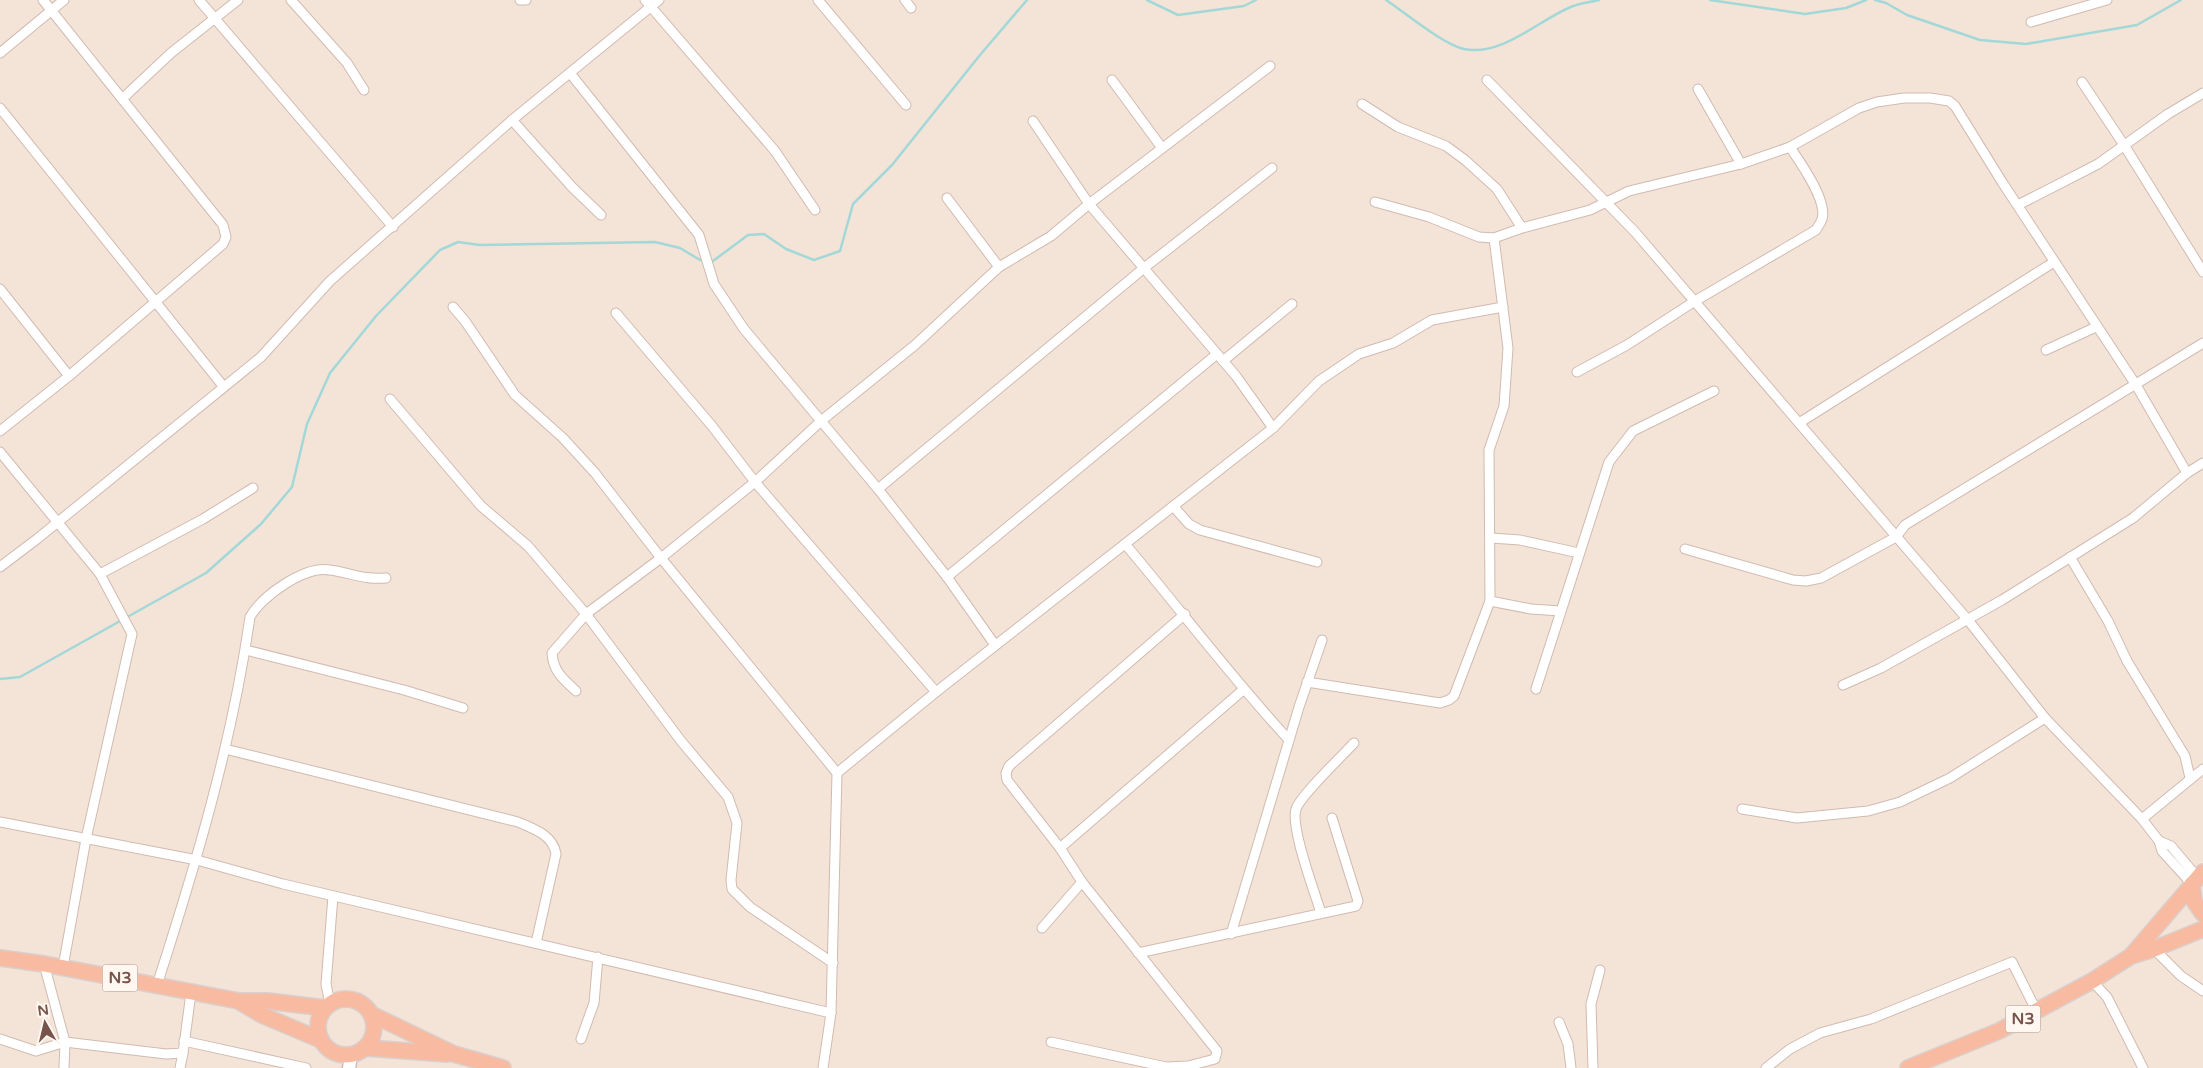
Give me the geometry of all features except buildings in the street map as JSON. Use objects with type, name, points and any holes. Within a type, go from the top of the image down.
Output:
[{"type":"highway","name":"N3","points":[[2131,956],[2198,878]]},
{"type":"highway","points":[[2198,878],[2194,901],[2203,914]]},
{"type":"highway","name":"N3","points":[[1908,1068],[1962,1048],[2037,1012],[2092,981],[2131,956],[2154,949],[2203,929]]},
{"type":"highway","name":"N3","points":[[0,958],[63,967],[239,1001],[268,1001],[328,1006],[342,999],[354,1000],[365,1006],[372,1015],[454,1054],[504,1068]]},
{"type":"highway","name":"N3","points":[[239,1001],[262,1015],[321,1040],[333,1053],[350,1062],[367,1048],[454,1054]]},
{"type":"highway","points":[[321,1040],[318,1023],[328,1006]]},
{"type":"highway","points":[[367,1048],[373,1038],[375,1027],[372,1015]]},
{"type":"street","points":[[0,431],[69,376],[156,302],[223,244],[226,237],[223,225],[43,0]]},
{"type":"street","points":[[0,53],[64,0]]},
{"type":"street","points":[[199,0],[393,227]]},
{"type":"street","points":[[122,99],[171,53],[238,0]]},
{"type":"street","points":[[291,0],[347,63],[364,90]]},
{"type":"street","points":[[520,0],[526,0]]},
{"type":"street","points":[[0,566],[58,522],[261,357],[330,282],[512,120],[570,73],[648,3],[659,0]]},
{"type":"street","points":[[818,0],[906,105]]},
{"type":"street","points":[[905,0],[912,8]]},
{"type":"street","points":[[2031,22],[2079,6],[2103,1]]},
{"type":"street","points":[[648,3],[775,151],[815,210]]},
{"type":"street","points":[[576,691],[559,675],[552,665],[552,653],[586,614],[661,558],[755,482],[821,421],[916,345],[999,267],[1051,236],[1089,204],[1270,66]]},
{"type":"street","points":[[570,73],[700,235],[714,284],[744,329],[878,489],[947,577],[995,645]]},
{"type":"street","points":[[1112,80],[1162,148]]},
{"type":"street","points":[[1487,80],[1607,201],[1968,620],[2045,718],[2142,819],[2159,841],[2162,851],[2198,878]]},
{"type":"street","points":[[2082,82],[2124,145],[2203,272]]},
{"type":"street","points":[[1698,89],[1740,164]]},
{"type":"street","points":[[2018,205],[2098,164],[2203,93]]},
{"type":"street","points":[[1375,202],[1429,217],[1479,237],[1494,238],[1522,228],[1590,210],[1629,191],[1740,164],[1790,147],[1859,108],[1904,98],[1942,98],[1955,106],[2096,327],[2136,385],[2186,473]]},
{"type":"street","points":[[1362,104],[1398,127],[1446,146],[1465,160],[1497,189],[1522,228]]},
{"type":"street","points":[[0,108],[223,386]]},
{"type":"street","points":[[512,120],[572,187],[601,215]]},
{"type":"street","points":[[1033,121],[1089,204],[1236,376],[1273,428]]},
{"type":"street","points":[[1577,372],[1627,345],[1695,301],[1816,230],[1823,218],[1822,206],[1813,184],[1790,147]]},
{"type":"street","points":[[878,489],[1144,268],[1272,168]]},
{"type":"street","points":[[947,198],[999,267]]},
{"type":"street","points":[[1307,682],[1445,702],[1454,696],[1490,601],[1489,450],[1504,406],[1508,348],[1494,238]]},
{"type":"street","points":[[1799,423],[2054,262]]},
{"type":"street","points":[[0,290],[69,376]]},
{"type":"street","points":[[947,577],[1220,358],[1292,304]]},
{"type":"street","points":[[453,307],[465,321],[515,395],[563,438],[595,473],[661,558],[837,773],[831,1013],[823,1068]]},
{"type":"street","points":[[837,773],[995,645],[1273,428],[1319,382],[1359,354],[1393,343],[1432,320],[1502,307]]},
{"type":"street","points":[[616,313],[712,426],[755,482],[936,692]]},
{"type":"street","points":[[2046,350],[2096,327]]},
{"type":"street","points":[[1685,548],[1749,568],[1806,581],[1821,578],[1896,537],[1905,525],[2203,343]]},
{"type":"street","points":[[1536,689],[1609,462],[1634,431],[1714,391]]},
{"type":"street","points":[[390,399],[481,506],[528,546],[586,614],[681,741],[728,797],[737,823],[731,880],[732,889],[750,906],[833,963]]},
{"type":"street","points":[[0,452],[100,574],[132,634],[86,839],[63,967]]},
{"type":"street","points":[[1843,686],[1881,668],[1968,620],[2133,518],[2186,473],[2203,463]]},
{"type":"street","points":[[100,574],[204,519],[253,488]]},
{"type":"street","points":[[1173,506],[1189,524],[1200,530],[1317,562]]},
{"type":"street","points":[[1491,538],[1520,540],[1579,554]]},
{"type":"street","points":[[1125,544],[1185,614],[1243,690],[1289,740]]},
{"type":"street","points":[[2070,557],[2108,621],[2127,661],[2185,756],[2190,778]]},
{"type":"street","points":[[157,985],[197,860],[225,749],[246,650],[250,617],[255,608],[298,576],[310,571],[328,569],[356,577],[386,578]]},
{"type":"street","points":[[1490,601],[1531,609],[1561,611]]},
{"type":"street","points":[[1051,1042],[1166,1068],[1188,1066],[1215,1059],[1217,1051],[1082,882],[1060,848],[1006,780],[1009,766],[1185,614]]},
{"type":"street","points":[[1231,934],[1289,740],[1322,640]]},
{"type":"street","points":[[246,650],[404,690],[463,708]]},
{"type":"street","points":[[1060,848],[1243,690]]},
{"type":"street","points":[[1742,810],[1797,818],[1868,811],[1900,802],[1950,778],[2045,718]]},
{"type":"street","points":[[1321,914],[1296,830],[1295,811],[1302,798],[1354,743]]},
{"type":"street","points":[[225,749],[518,822],[543,834],[552,841],[556,854],[536,943]]},
{"type":"street","points":[[2142,819],[2203,768]]},
{"type":"street","points":[[1138,953],[1321,914],[1358,904],[1332,818]]},
{"type":"street","points":[[0,822],[197,860],[333,896],[831,1013]]},
{"type":"street","points":[[1042,928],[1082,882]]},
{"type":"street","points":[[328,1006],[326,984],[333,896]]},
{"type":"street","points":[[2154,949],[2181,976],[2203,991]]},
{"type":"street","points":[[581,1038],[594,1003],[598,957]]},
{"type":"street","points":[[1766,1068],[1790,1049],[1820,1033],[1871,1019],[2012,962],[2037,1012]]},
{"type":"street","points":[[44,964],[65,1042],[64,1068]]},
{"type":"street","points":[[1593,1068],[1591,1004],[1600,970]]},
{"type":"street","points":[[2092,981],[2107,996],[2143,1068]]},
{"type":"street","points":[[180,1068],[191,993]]},
{"type":"street","points":[[1559,1022],[1568,1044],[1572,1068]]},
{"type":"street","points":[[0,1039],[36,1051],[65,1042],[166,1054],[183,1053]]},
{"type":"street","points":[[184,1042],[306,1068]]},
{"type":"shaded area","points":[[0,0],[2203,0],[2203,1068],[0,1068]]},
{"type":"waterway","points":[[0,679],[20,677],[206,573],[261,524],[292,487],[307,424],[330,373],[376,316],[440,250],[458,242],[480,245],[655,242],[680,248],[700,260],[713,261],[748,235],[764,234],[786,249],[814,260],[840,251],[853,204],[892,165],[980,55],[1027,0]]},
{"type":"waterway","points":[[1147,0],[1178,15],[1244,6],[1256,0]]},
{"type":"waterway","points":[[1386,0],[1424,28],[1446,41],[1464,49],[1478,50],[1506,42],[1573,6],[1599,0]]},
{"type":"waterway","points":[[1710,0],[1805,14],[1846,8],[1866,0]]},
{"type":"waterway","points":[[1875,0],[1886,3],[1907,15],[1980,40],[2026,44],[2137,25],[2181,0]]}]
